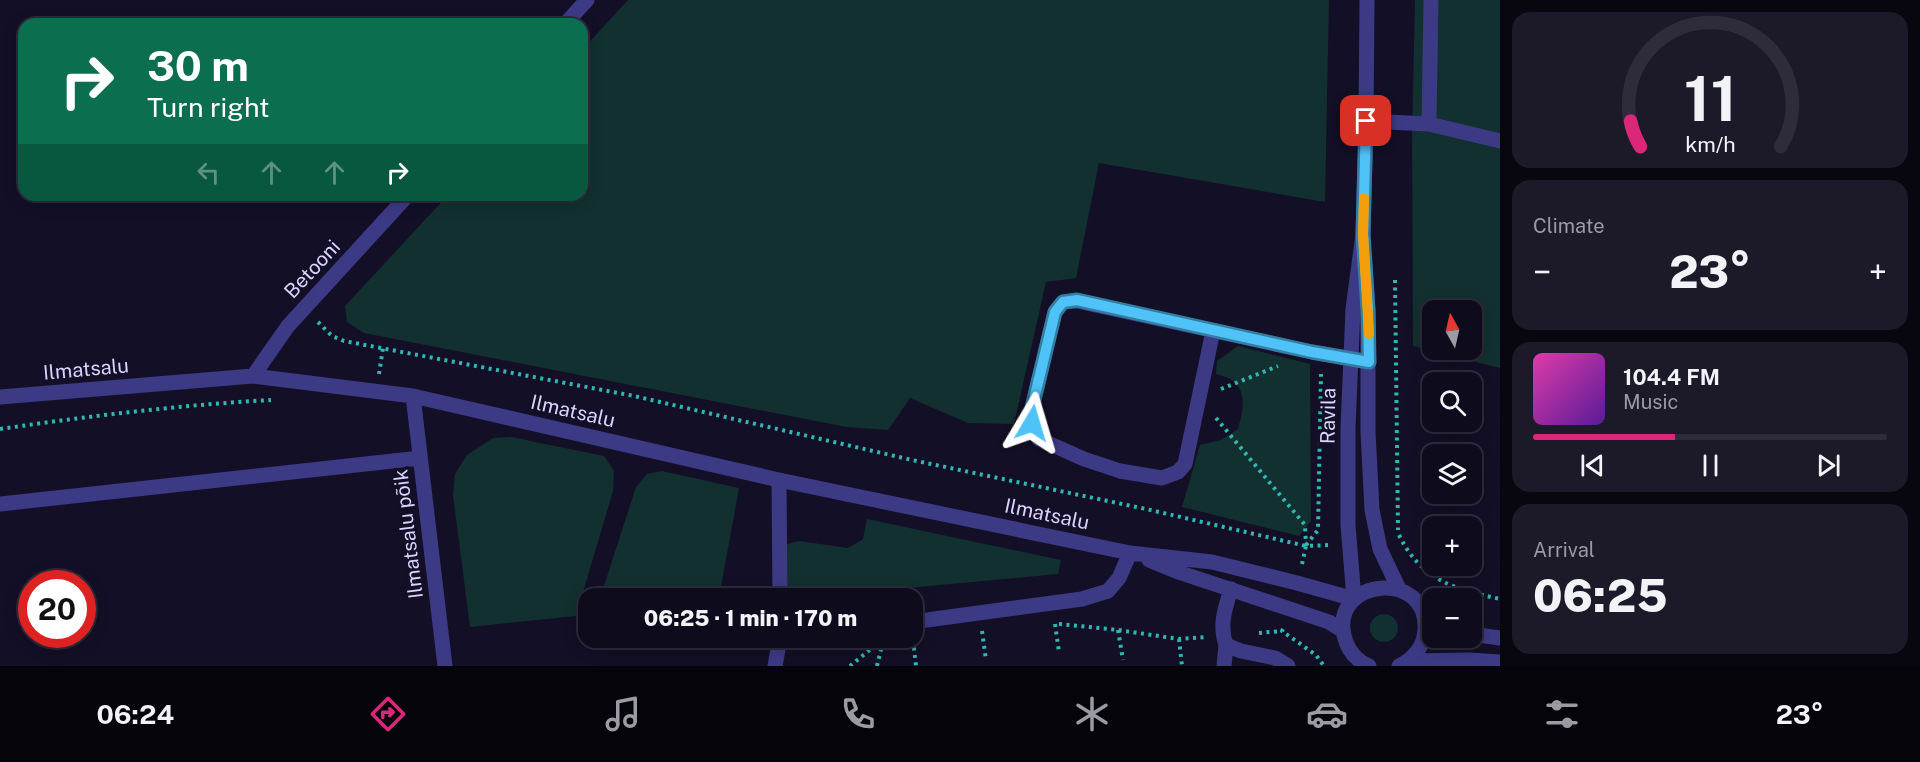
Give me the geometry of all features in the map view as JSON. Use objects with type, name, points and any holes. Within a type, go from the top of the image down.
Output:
[{"type":"street","points":[[570,18],[587,0]]},
{"type":"street","name":"Ravila","points":[[1367,0],[1363,234],[1368,310],[1368,432],[1372,510],[1380,549],[1399,589]]},
{"type":"street","points":[[1429,124],[1431,0]]},
{"type":"street","points":[[1366,121],[1429,124],[1500,141]]},
{"type":"street","name":"Betooni","points":[[253,376],[288,326],[402,201]]},
{"type":"street","name":"Ravila","points":[[1354,599],[1348,498],[1350,358],[1353,309],[1363,234]]},
{"type":"street","points":[[1213,331],[1185,464],[1178,472],[1162,478],[1120,471],[1084,459],[1039,439],[1032,423],[1031,412],[1055,312],[1063,302],[1077,300],[1213,331],[1369,362]]},
{"type":"street","name":"Ilmatsalu","points":[[0,397],[253,376],[413,396],[779,480],[1130,553],[1212,562],[1354,599]]},
{"type":"street","name":"Ilmatsalu põik","points":[[413,396],[445,666]]},
{"type":"street","points":[[0,504],[420,458]]},
{"type":"street","points":[[779,480],[780,588]]},
{"type":"street","points":[[923,621],[1082,599],[1108,591],[1119,578],[1130,553]]},
{"type":"street","name":"Ilmatsalu","points":[[1130,553],[1181,573],[1329,622],[1342,630]]},
{"type":"street","points":[[1365,665],[1352,655],[1345,643],[1342,630],[1343,618],[1354,599],[1375,588],[1399,589],[1411,596],[1422,611]]},
{"type":"street","points":[[1224,666],[1226,645],[1222,618],[1231,589]]},
{"type":"street","points":[[1482,632],[1500,638]]},
{"type":"street","points":[[1404,664],[1417,653],[1422,643]]},
{"type":"street","points":[[1226,645],[1241,651],[1275,658],[1288,666]]},
{"type":"street","points":[[776,666],[779,648]]},
{"type":"street","points":[[1404,664],[1468,660],[1500,662]]},
{"type":"path","points":[[1395,280],[1398,534],[1420,566],[1437,580],[1459,588]]},
{"type":"path","points":[[303,309],[332,336],[344,341],[634,396],[912,460],[1306,546],[1338,544]]},
{"type":"path","points":[[379,375],[383,348]]},
{"type":"path","points":[[1301,572],[1306,546],[1305,525],[1199,398],[1317,353],[1318,530],[1306,546]]},
{"type":"path","points":[[0,429],[75,418],[210,404],[277,400]]},
{"type":"path","points":[[1392,535],[1398,534]]},
{"type":"path","points":[[1482,595],[1500,599]]},
{"type":"path","points":[[1046,622],[1162,635]]},
{"type":"path","points":[[1055,624],[1059,652]]},
{"type":"path","points":[[1285,624],[1282,631],[1316,655],[1323,666]]},
{"type":"path","points":[[982,628],[986,660]]},
{"type":"path","points":[[1119,630],[1123,660]]},
{"type":"path","points":[[1179,639],[1182,666]]},
{"type":"path","points":[[850,666],[871,648]]},
{"type":"path","points":[[877,666],[881,648]]},
{"type":"path","points":[[914,648],[916,666]]},
{"type":"green space","points":[[628,0],[1329,0],[1325,202],[1099,163],[1076,278],[1046,282],[1014,424],[968,423],[910,398],[888,430],[846,427],[364,333],[347,322],[345,306],[442,201],[588,201],[588,43]]},
{"type":"green space","points":[[1415,0],[1500,0],[1500,368],[1468,360],[1482,360],[1482,300],[1422,300],[1422,348],[1413,346],[1412,136]]},
{"type":"green space","points":[[1238,346],[1310,364],[1311,521],[1299,536],[1182,507],[1200,445],[1221,440],[1238,429],[1243,404],[1241,392],[1232,381],[1216,374],[1217,361]]},
{"type":"green space","points":[[511,437],[604,456],[614,471],[613,491],[584,588],[578,588],[576,616],[470,627],[453,495],[455,474],[467,455],[493,438]]},
{"type":"green space","points":[[662,471],[739,488],[721,588],[603,588],[636,487],[647,474]]},
{"type":"green space","points":[[867,519],[1061,560],[1058,574],[908,588],[787,588],[784,545],[799,541],[848,548],[863,539]]},
{"type":"green space","points":[[1384,614],[1394,618],[1398,628],[1394,638],[1384,642],[1374,638],[1370,628],[1374,618]]},
{"type":"slow traffic","points":[[1364,198],[1363,234],[1369,334]]},
{"type":"route","points":[[1032,423],[1031,412],[1055,312],[1063,302],[1077,300],[1312,352],[1369,362],[1363,234],[1366,121]]}]
